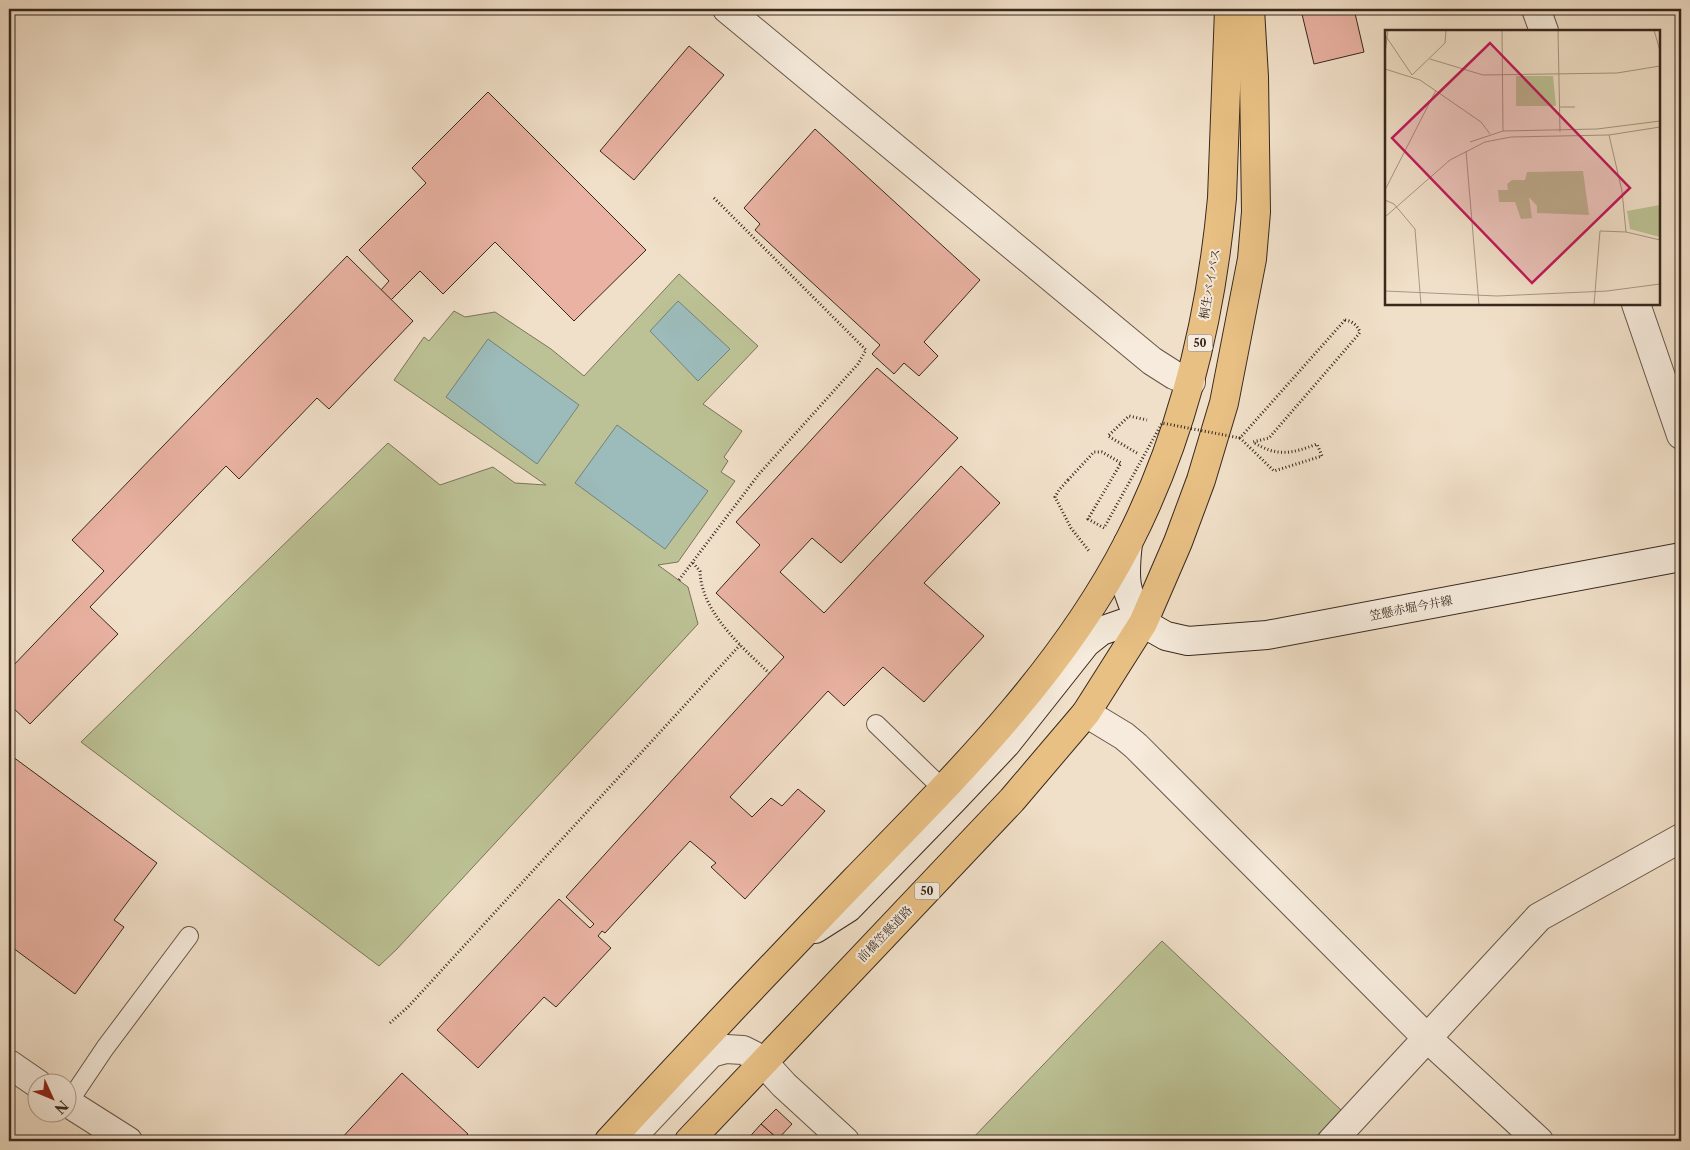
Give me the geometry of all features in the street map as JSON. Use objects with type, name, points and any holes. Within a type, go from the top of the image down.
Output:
[{"type":"highway","name":"桐生バイパス","points":[[943,789],[1001,726],[1037,683],[1092,606],[1128,544],[1164,462],[1191,382],[1219,229],[1222,198],[1229,9]]},
{"type":"highway","name":"50","points":[[1143,623],[1178,542],[1201,480],[1224,403],[1252,259],[1256,212],[1254,77],[1250,9]]},
{"type":"highway","name":"前橋笠懸道路","points":[[689,1141],[1012,800],[1086,713],[1143,623]]},
{"type":"highway","name":"50","points":[[609,1141],[700,1041],[943,789]]},
{"type":"street","points":[[727,9],[1152,361],[1174,375],[1191,382]]},
{"type":"street","points":[[1536,9],[1544,30]]},
{"type":"street","points":[[1636,305],[1681,435]]},
{"type":"street","points":[[1128,544],[1125,566],[1127,588],[1133,606],[1143,623]]},
{"type":"street","name":"笠懸赤堀今井線","points":[[1143,623],[1166,636],[1188,640],[1267,635],[1681,557]]},
{"type":"street","points":[[795,942],[848,908],[1006,744],[1086,643],[1100,631],[1113,626],[1124,623],[1143,623]]},
{"type":"street","points":[[1086,713],[1124,736],[1136,746],[1427,1038],[1539,1141]]},
{"type":"street","points":[[1332,1141],[1539,917],[1681,838]]},
{"type":"street","points":[[628,1141],[711,1053],[726,1049],[742,1050],[762,1062],[845,1141]]},
{"type":"street","points":[[9,1064],[28,1077]]},
{"type":"street","points":[[78,1109],[128,1141]]},
{"type":"lane","points":[[876,724],[943,789]]},
{"type":"lane","points":[[78,1088],[105,1048],[189,936]]},
{"type":"path","points":[[679,580],[759,474],[858,364],[866,350],[713,197]]},
{"type":"path","points":[[1093,555],[1071,528],[1055,497],[1059,490],[1094,452],[1102,452],[1121,463],[1088,519],[1104,528],[1162,423],[1240,438],[1274,471],[1322,456],[1317,444],[1295,452],[1278,452],[1261,447],[1253,442],[1269,438],[1360,332],[1358,328],[1350,321],[1345,320],[1240,438]]},
{"type":"path","points":[[1132,450],[1108,436],[1128,416],[1143,420]]},
{"type":"path","points":[[693,563],[700,571],[700,583],[706,598],[724,626],[740,645],[769,673]]},
{"type":"path","points":[[390,1023],[408,1007],[740,645]]},
{"type":"green space","points":[[679,274],[758,346],[703,404],[742,431],[724,457],[728,461],[721,472],[735,481],[678,562],[658,565],[688,587],[698,624],[397,949],[379,966],[81,742],[388,443],[440,485],[493,467],[515,483],[546,485],[394,380],[424,337],[429,341],[454,311],[465,317],[495,312],[551,349],[584,376]]},
{"type":"green space","points":[[1162,941],[1341,1110],[1312,1141],[970,1141]]},
{"type":"water","points":[[678,301],[730,349],[698,381],[650,331]]},
{"type":"water","points":[[488,339],[579,405],[537,464],[446,397]]},
{"type":"water","points":[[617,425],[708,491],[665,549],[575,483]]},
{"type":"building","points":[[1354,9],[1364,52],[1314,64],[1301,10]]},
{"type":"building","points":[[689,46],[724,75],[634,180],[600,151]]},
{"type":"building","points":[[488,92],[646,250],[574,321],[495,242],[443,294],[420,271],[391,300],[381,290],[389,281],[359,250],[426,183],[412,168]]},
{"type":"building","points":[[815,129],[980,280],[924,342],[938,356],[919,376],[904,363],[894,374],[872,354],[880,345],[755,230],[760,224],[744,208]]},
{"type":"building","points":[[347,256],[413,321],[329,409],[317,398],[239,479],[226,466],[90,607],[118,634],[30,724],[9,704],[9,670],[104,571],[72,540]]},
{"type":"building","points":[[877,368],[958,438],[841,563],[812,538],[780,572],[824,613],[961,466],[1000,503],[924,583],[984,636],[924,702],[883,667],[844,706],[828,691],[730,797],[752,817],[771,798],[782,806],[798,789],[825,811],[745,899],[711,867],[716,863],[690,841],[605,933],[602,931],[598,936],[611,948],[556,1007],[544,997],[478,1068],[437,1030],[559,899],[590,928],[594,924],[566,897],[784,657],[716,593],[760,545],[736,522]]},
{"type":"building","points":[[9,754],[157,863],[114,920],[124,927],[75,994],[9,945]]},
{"type":"building","points":[[402,1073],[468,1134],[461,1141],[339,1141]]},
{"type":"building","points":[[776,1109],[792,1124],[778,1139],[761,1124]]},
{"type":"building","points":[[761,1124],[778,1139],[776,1141],[746,1141]]}]
